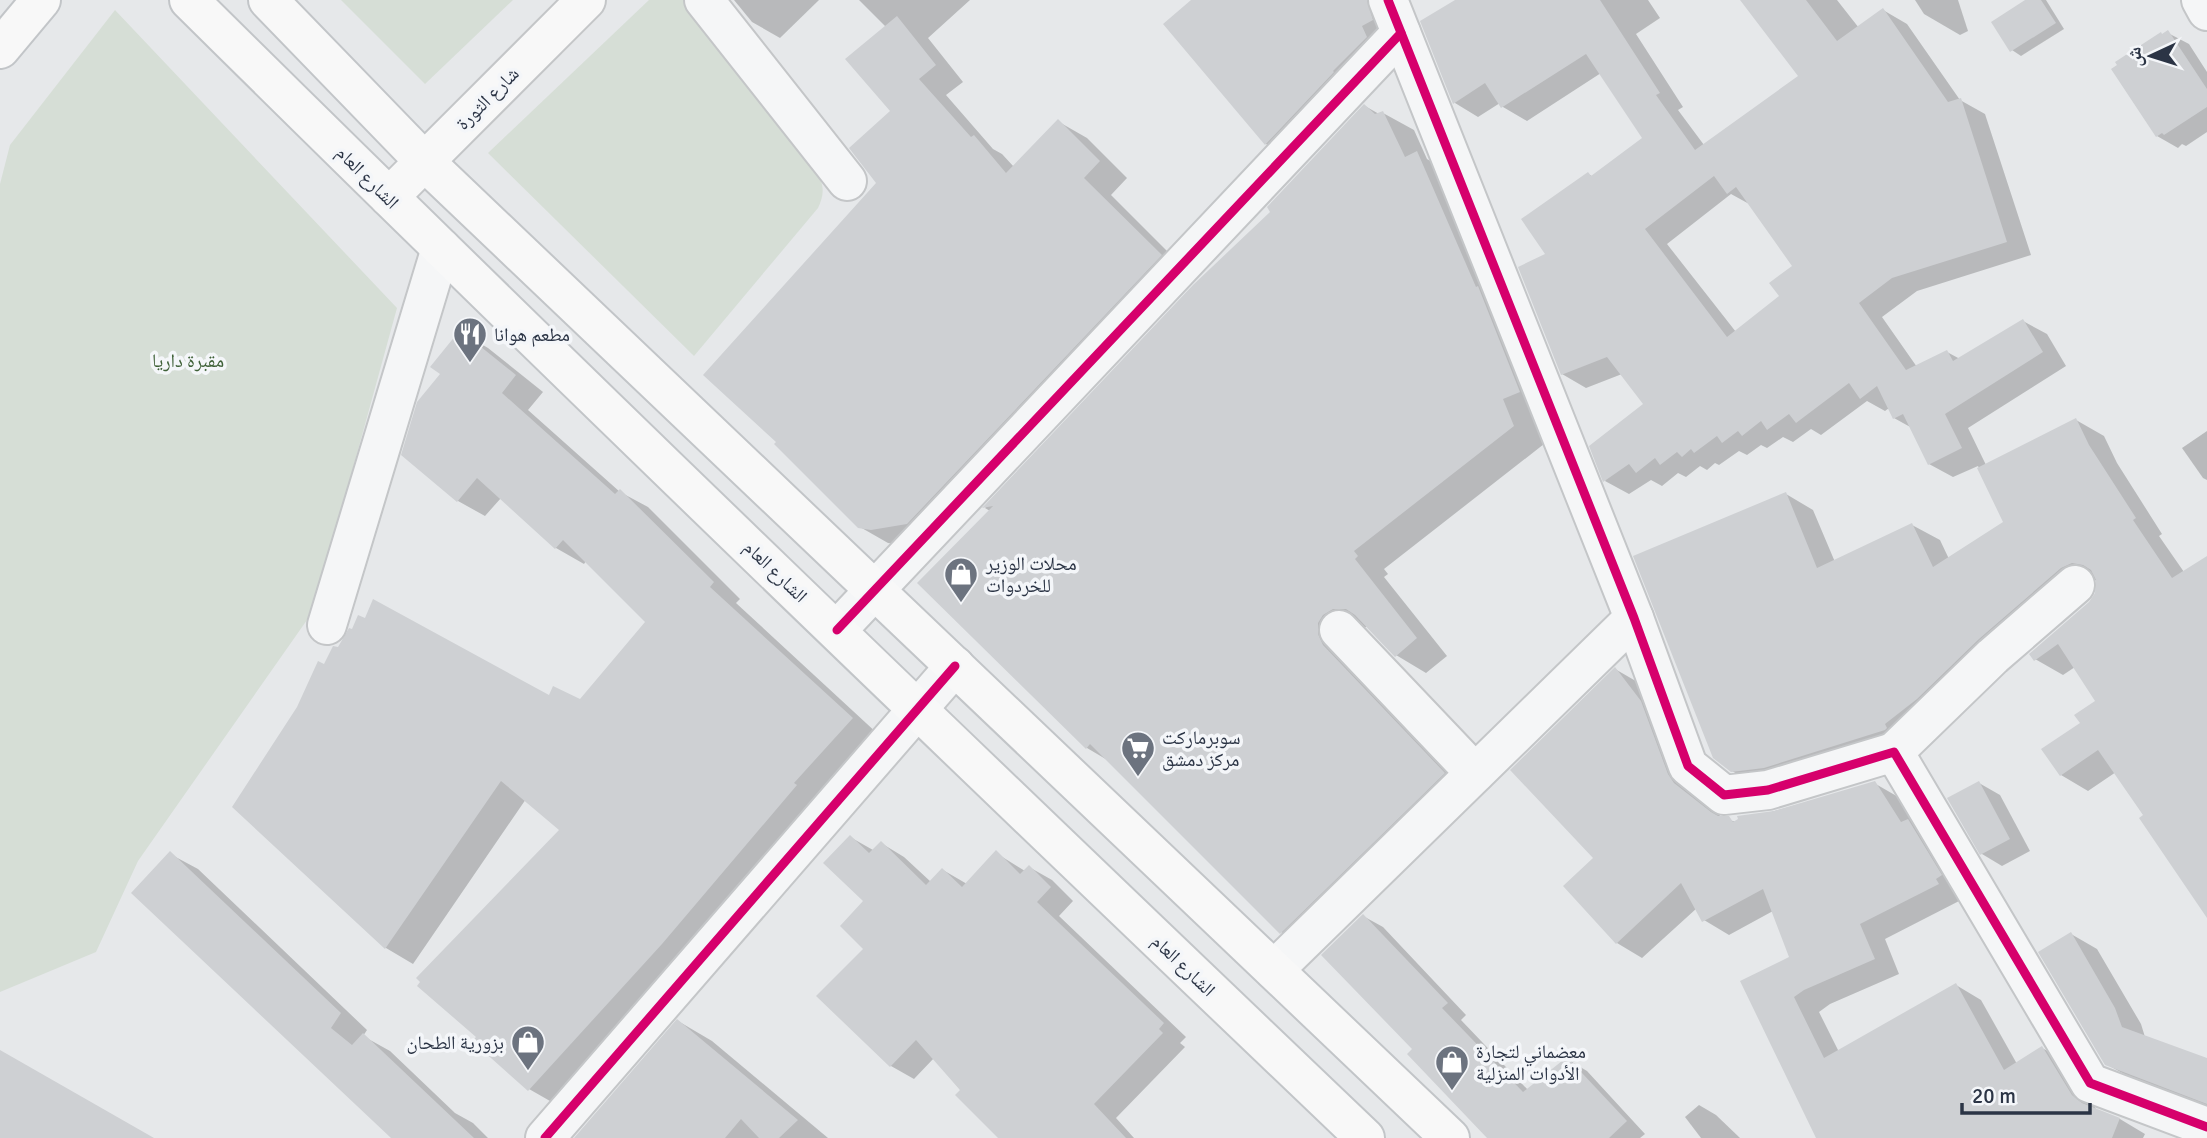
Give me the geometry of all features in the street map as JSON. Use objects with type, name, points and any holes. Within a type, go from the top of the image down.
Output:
[{"type":"main road","points":[[0,49],[41,0]]},
{"type":"main road","name":"الشارع العام","points":[[190,0],[917,710],[1366,1138]]},
{"type":"main road","points":[[268,0],[424,161],[1450,1138]]},
{"type":"main road","name":"شارع الثورة","points":[[389,197],[586,0]]},
{"type":"street","points":[[704,0],[847,181]]},
{"type":"street","points":[[2201,0],[2207,10]]},
{"type":"street","points":[[837,630],[1398,11],[1689,766],[1724,795],[1768,790],[1894,751],[1993,656],[2075,585]]},
{"type":"street","points":[[327,625],[441,248]]},
{"type":"street","points":[[1274,970],[1634,618]]},
{"type":"street","points":[[1339,630],[1475,773]]},
{"type":"street","points":[[545,1138],[955,666]]},
{"type":"street","points":[[1894,751],[2090,1083],[2207,1127]]},
{"type":"green space","points":[[341,0],[513,0],[425,84]]},
{"type":"green space","points":[[649,0],[690,0],[816,170],[823,189],[818,208],[694,356],[488,153]]},
{"type":"green space","name":"مقبرة داريا","points":[[115,10],[397,308],[314,610],[138,861],[96,952],[0,992],[0,184],[10,145]]},
{"type":"building","points":[[1191,0],[1367,0],[1373,20],[1362,26],[1367,37],[1265,145],[1163,24]]},
{"type":"building","points":[[1455,0],[1600,0],[1660,93],[1656,95],[1695,150],[1798,76],[1740,0],[1806,0],[1837,41],[1883,8],[1948,102],[1961,98],[2007,242],[1892,278],[1859,303],[1906,370],[1947,350],[1953,361],[2023,319],[2043,352],[1945,414],[1962,448],[1928,465],[1903,414],[1893,419],[1877,386],[1860,399],[1849,383],[1796,423],[1789,414],[1767,430],[1761,421],[1742,436],[1738,431],[1722,443],[1717,436],[1694,453],[1691,449],[1682,457],[1677,452],[1660,465],[1655,458],[1636,473],[1629,464],[1603,482],[1589,446],[1643,404],[1607,357],[1561,375],[1518,267],[1545,254],[1521,219],[1588,172],[1591,176],[1642,138],[1586,54],[1501,108],[1485,83],[1453,104],[1420,21]],"holes":[[[1714,176],[1727,194],[1736,187],[1792,266],[1769,283],[1779,296],[1727,337],[1645,229]]]},
{"type":"building","points":[[2025,0],[2041,0],[2056,23],[2010,52],[1991,22]]},
{"type":"building","points":[[897,16],[936,65],[919,79],[971,137],[974,135],[1006,173],[1058,119],[1100,161],[1084,178],[1162,255],[907,524],[871,530],[858,528],[774,444],[776,442],[703,375],[876,183],[849,148],[890,111],[845,59]]},
{"type":"building","points":[[2168,30],[2207,89],[2207,107],[2164,135],[2162,133],[2156,137],[2111,69],[2117,65],[2115,62]]},
{"type":"building","points":[[1364,104],[1375,114],[1383,111],[1405,157],[1417,151],[1476,287],[1478,286],[1520,392],[1503,399],[1514,426],[1354,551],[1358,556],[1355,559],[1417,638],[1395,657],[1346,609],[1333,609],[1323,615],[1318,623],[1318,634],[1323,645],[1445,773],[1280,934],[1090,744],[1086,749],[917,583],[993,506],[982,508],[1193,285],[1270,212],[1267,207]]},
{"type":"building","points":[[460,330],[516,375],[502,393],[615,494],[620,489],[714,582],[710,587],[853,718],[794,783],[797,785],[662,944],[528,1091],[472,1041],[476,1037],[417,986],[420,982],[416,978],[559,830],[501,781],[385,949],[232,807],[297,707],[318,661],[324,664],[333,646],[338,647],[349,628],[352,629],[358,615],[365,618],[373,599],[549,695],[553,686],[580,699],[645,622],[563,540],[555,549],[477,478],[457,502],[401,455],[417,402],[440,374],[430,367]]},
{"type":"building","points":[[2076,418],[2089,445],[2136,518],[2133,520],[2172,578],[2207,556],[2207,918],[2139,818],[2143,815],[2098,750],[2060,776],[2041,749],[2080,723],[2074,715],[2095,701],[2058,644],[2034,661],[2029,654],[2089,602],[2095,593],[2096,580],[2091,570],[2072,563],[2061,568],[1979,639],[1917,699],[1885,724],[1885,730],[1764,768],[1731,772],[1713,758],[1633,556],[1786,492],[1817,568],[1912,523],[1933,567],[2003,522],[1977,468]]},
{"type":"building","points":[[1615,667],[1641,701],[1668,774],[1674,783],[1711,812],[1718,816],[1729,816],[1733,822],[1738,819],[1737,816],[1774,811],[1875,781],[1901,822],[1908,819],[1942,875],[1936,879],[1939,884],[1860,924],[1875,959],[1794,997],[1824,1058],[1956,983],[2004,1070],[2042,1046],[2072,1095],[2082,1103],[2120,1118],[2112,1138],[1816,1138],[1740,981],[1789,957],[1763,889],[1702,922],[1681,883],[1616,944],[1563,886],[1593,858],[1510,770]]},
{"type":"building","points":[[1979,781],[2010,839],[1980,855],[1947,798]]},
{"type":"building","points":[[850,835],[869,853],[881,841],[926,885],[942,868],[962,887],[996,850],[1020,874],[1029,865],[1051,887],[1037,902],[1164,1023],[1159,1029],[1163,1033],[1094,1104],[1126,1138],[998,1138],[955,1095],[960,1090],[916,1040],[890,1067],[816,996],[863,949],[840,926],[863,901],[823,863]]},
{"type":"building","points":[[170,851],[341,1013],[331,1028],[352,1045],[363,1033],[474,1138],[391,1138],[131,893]]},
{"type":"building","points":[[1363,914],[1448,1003],[1442,1008],[1523,1092],[1567,1057],[1627,1121],[1609,1138],[1487,1138],[1407,1054],[1412,1049],[1321,955]]},
{"type":"building","points":[[2071,932],[2115,1008],[2122,1027],[2207,1058],[2207,1104],[2105,1065],[2038,952]]},
{"type":"building","points":[[677,1019],[798,1120],[779,1138],[759,1138],[741,1119],[725,1138],[574,1138]]},
{"type":"building","points":[[0,1050],[154,1138],[0,1138]]},
{"type":"cycle path","points":[[1388,0],[1634,618],[1688,766],[1724,795],[1768,790],[1894,752],[2090,1083],[2207,1127]]},
{"type":"cycle path","points":[[837,630],[1401,33]]},
{"type":"cycle path","points":[[545,1138],[955,666]]},
{"type":"place","name":"مطعم هوانا","points":[[470,364]]},
{"type":"place","name":"محلات الوزير للخردوات","points":[[961,604]]},
{"type":"place","name":"سوبرماركت مركز دمشق","points":[[1138,778]]},
{"type":"place","name":"بزورية الطحان","points":[[528,1072]]},
{"type":"place","name":"معضماني لتجارة الأدوات المنزلية","points":[[1452,1092]]}]
